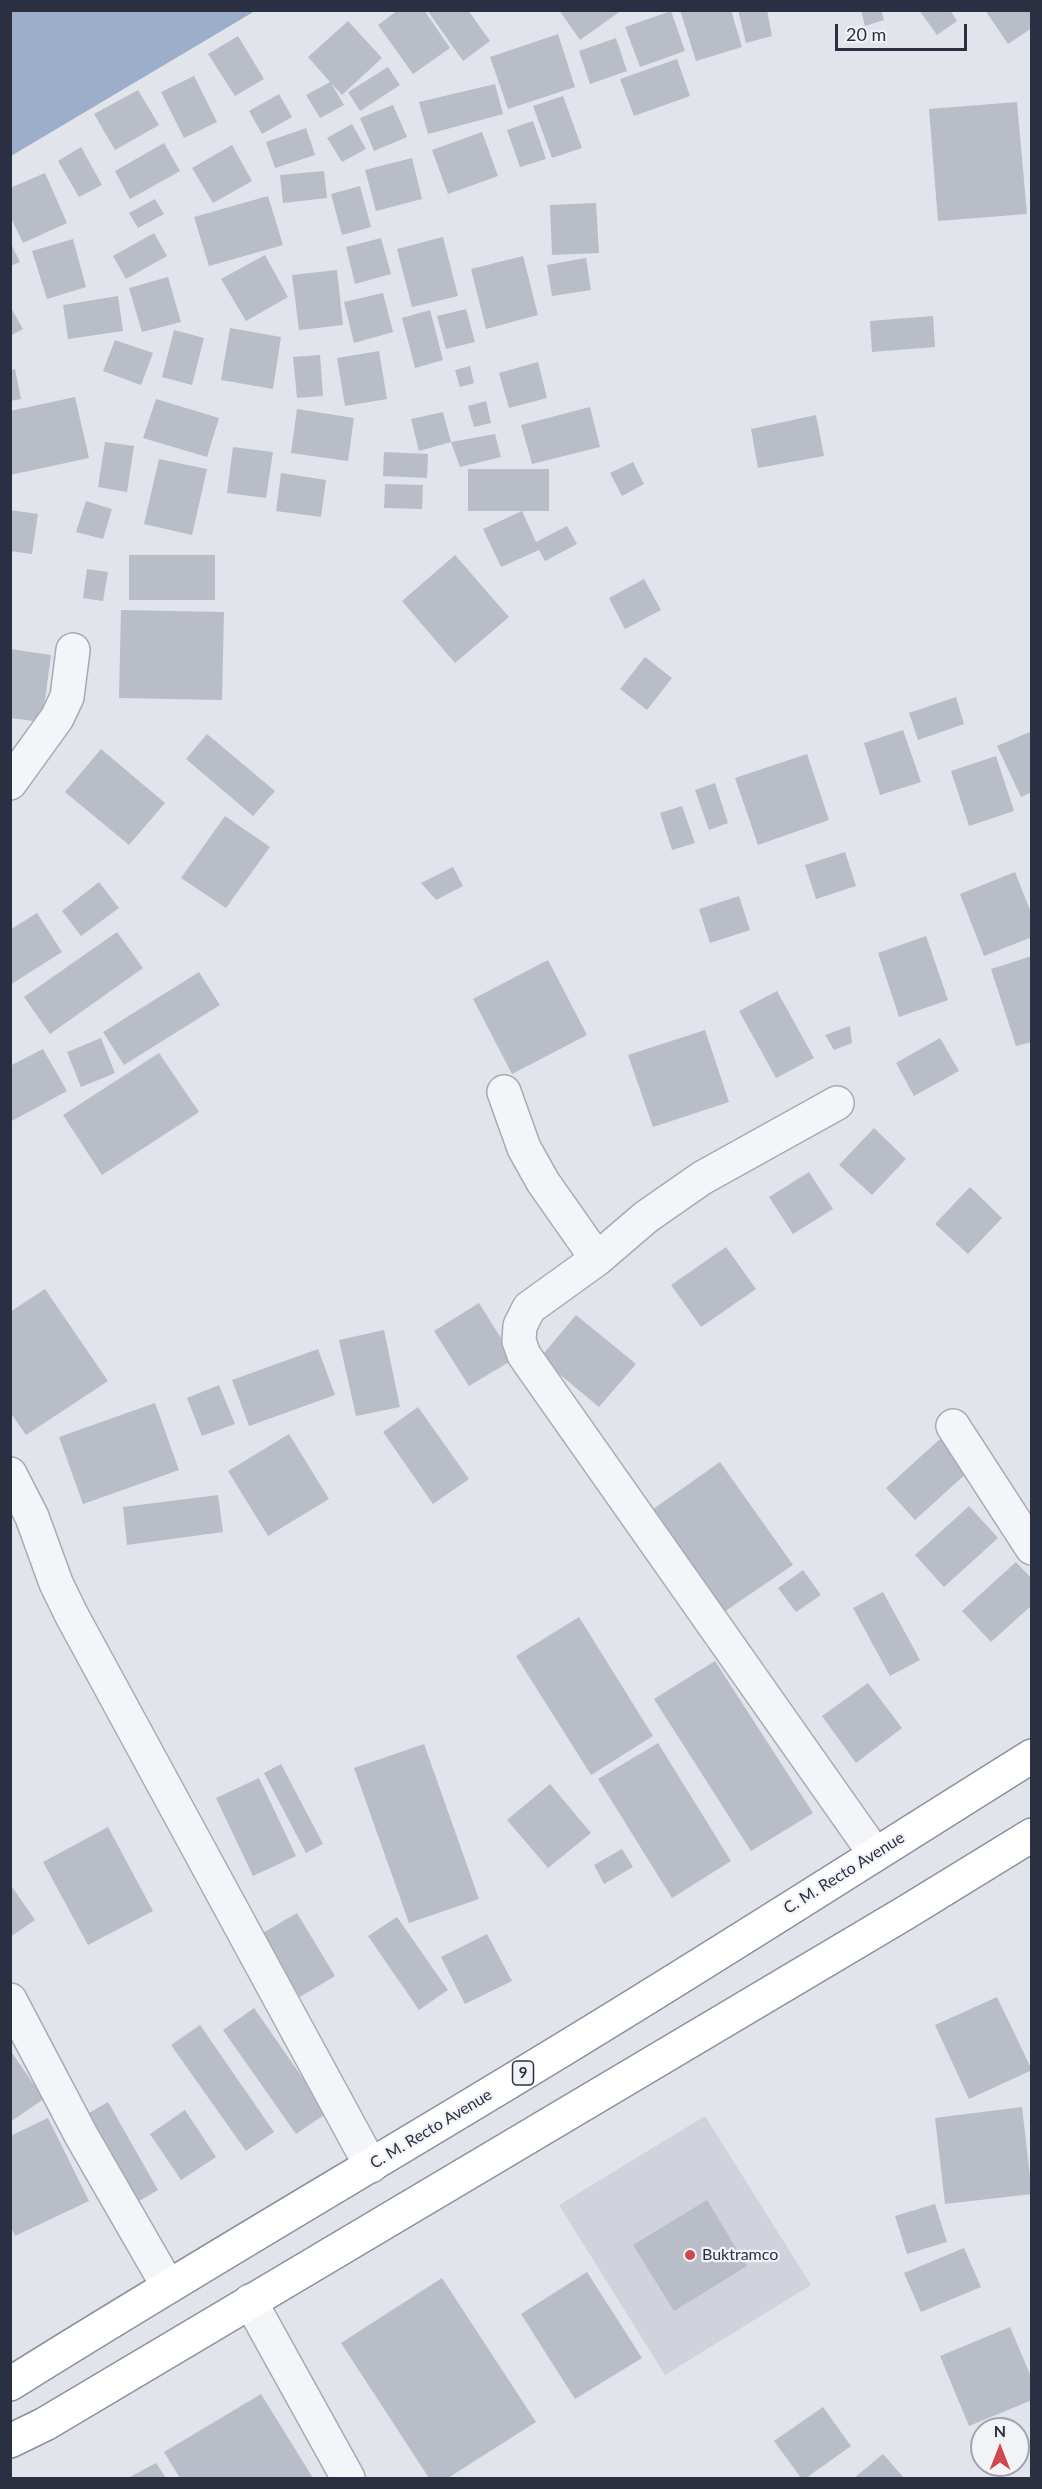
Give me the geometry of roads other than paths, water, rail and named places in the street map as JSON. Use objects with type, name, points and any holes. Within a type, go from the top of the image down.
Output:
[{"type":"highway","name":"C. M. Recto Avenue","points":[[10,2384],[168,2286],[594,2030],[1032,1756]]},
{"type":"highway","points":[[10,2441],[45,2424],[904,1913],[1032,1834]]},
{"type":"street","points":[[10,783],[57,718],[67,697],[73,650]]},
{"type":"street","points":[[504,1092],[524,1148],[533,1165],[597,1259]]},
{"type":"street","points":[[837,1103],[702,1178],[646,1217],[597,1259],[529,1308],[520,1326],[519,1341],[524,1355],[875,1854]]},
{"type":"street","points":[[954,1426],[1032,1548]]},
{"type":"street","points":[[10,1474],[32,1517],[56,1583],[71,1614],[370,2166]]},
{"type":"street","points":[[10,2000],[81,2135],[168,2286]]},
{"type":"street","points":[[250,2301],[348,2478]]},
{"type":"water","points":[[11,10],[255,10],[255,11],[11,156]]},
{"type":"place","name":"Buktramco","points":[[690,2255]]}]
